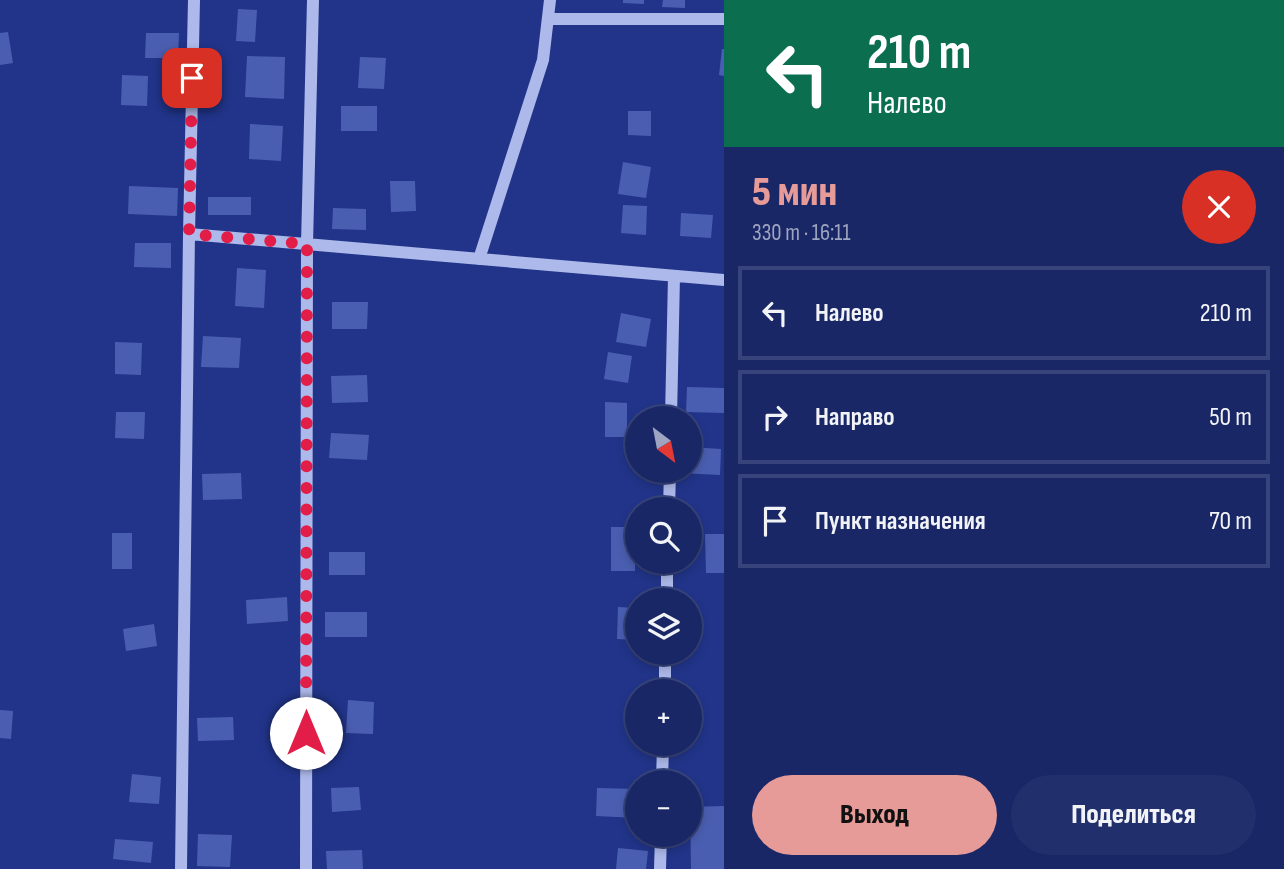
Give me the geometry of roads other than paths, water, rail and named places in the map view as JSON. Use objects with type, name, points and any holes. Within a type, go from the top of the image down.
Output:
[{"type":"street","points":[[181,869],[194,0]]},
{"type":"street","points":[[306,869],[307,244],[313,0]]},
{"type":"street","points":[[479,259],[543,60],[550,0]]},
{"type":"street","points":[[548,19],[724,19]]},
{"type":"street","points":[[189,234],[724,281]]},
{"type":"street","points":[[671,406],[674,276]]},
{"type":"street","points":[[660,869],[661,847]]}]
